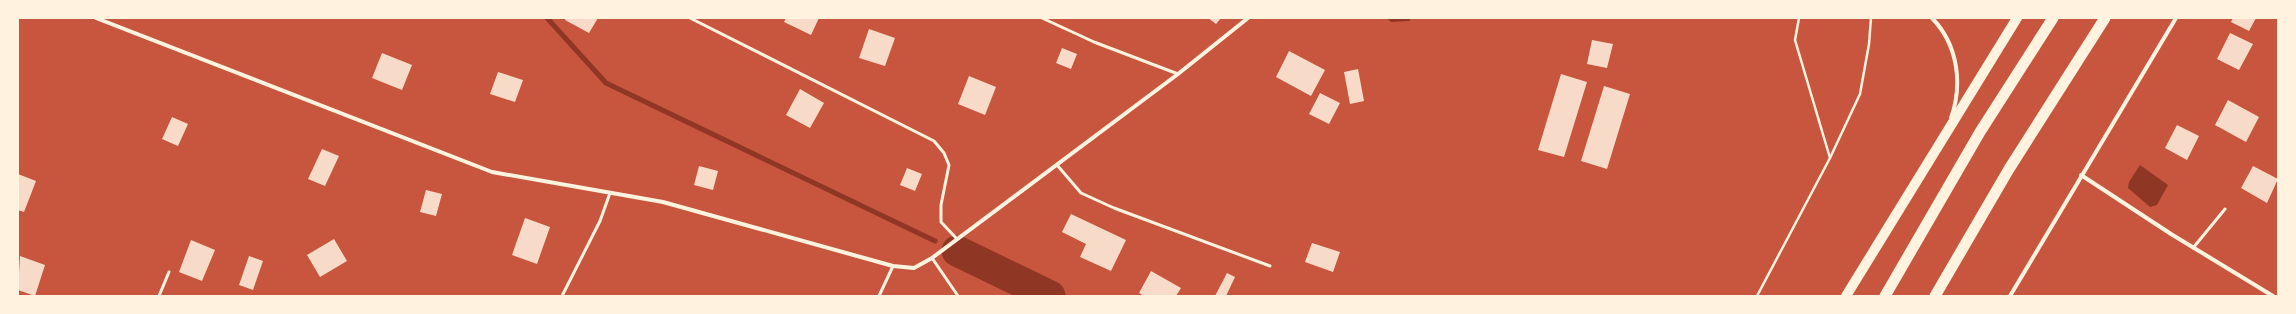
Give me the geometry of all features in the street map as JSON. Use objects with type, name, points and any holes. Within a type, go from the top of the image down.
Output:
[{"type":"highway","points":[[1885,296],[1980,132],[2053,18]]},
{"type":"highway","points":[[1935,296],[2010,169],[2105,18]]},
{"type":"main road","points":[[1846,296],[2017,18]]},
{"type":"street","points":[[96,18],[492,172],[663,202],[893,266],[914,268],[932,258],[1178,74],[1247,18]]},
{"type":"street","points":[[1932,18],[1945,35],[1951,46],[1957,78],[1956,96],[1943,140]]},
{"type":"street","points":[[2010,296],[2176,18]]},
{"type":"street","points":[[2081,175],[2193,248],[2273,296]]},
{"type":"lane","points":[[690,18],[934,141],[944,153],[949,165],[941,205],[941,222],[957,239]]},
{"type":"lane","points":[[1042,18],[1094,42],[1178,74]]},
{"type":"lane","points":[[1058,164],[1081,193],[1114,208],[1270,266]]},
{"type":"lane","points":[[562,296],[600,220],[610,193]]},
{"type":"lane","points":[[2193,248],[2225,209]]},
{"type":"lane","points":[[932,258],[958,296]]},
{"type":"lane","points":[[879,296],[893,266]]},
{"type":"lane","points":[[159,296],[169,272]]},
{"type":"path","points":[[1799,18],[1795,40],[1830,158]]},
{"type":"path","points":[[1757,296],[1830,158],[1860,94],[1869,44],[1871,18]]},
{"type":"shaded area","points":[[1387,18],[1410,18],[1410,21],[1391,22]]},
{"type":"shaded area","points":[[2140,165],[2168,185],[2157,205],[2150,207],[2128,188],[2129,182]]},
{"type":"building","points":[[566,18],[598,18],[589,33],[565,20]]},
{"type":"building","points":[[786,18],[819,18],[811,35],[784,22]]},
{"type":"building","points":[[1208,18],[1221,18],[1216,24]]},
{"type":"building","points":[[2233,18],[2256,18],[2249,31],[2231,22]]},
{"type":"building","points":[[869,29],[895,38],[885,66],[859,58]]},
{"type":"building","points":[[2230,33],[2253,44],[2239,70],[2217,59]]},
{"type":"building","points":[[1592,40],[1613,44],[1607,68],[1587,64]]},
{"type":"building","points":[[1062,48],[1077,54],[1071,69],[1056,63]]},
{"type":"building","points":[[1289,51],[1325,70],[1311,96],[1276,77]]},
{"type":"building","points":[[382,53],[412,65],[402,90],[372,78]]},
{"type":"building","points":[[1358,69],[1364,101],[1350,104],[1344,72]]},
{"type":"building","points":[[498,72],[523,80],[515,102],[490,94]]},
{"type":"building","points":[[1561,74],[1587,82],[1564,157],[1538,150]]},
{"type":"building","points":[[969,76],[996,87],[985,115],[958,104]]},
{"type":"building","points":[[1604,86],[1630,94],[1607,169],[1581,161]]},
{"type":"building","points":[[800,89],[824,103],[810,128],[786,115]]},
{"type":"building","points":[[1320,93],[1340,103],[1329,124],[1309,114]]},
{"type":"building","points":[[2228,100],[2259,117],[2246,142],[2215,125]]},
{"type":"building","points":[[172,117],[188,124],[178,146],[162,139]]},
{"type":"building","points":[[2177,125],[2199,136],[2187,160],[2165,148]]},
{"type":"building","points":[[322,149],[339,156],[325,186],[308,179]]},
{"type":"building","points":[[699,166],[718,171],[713,190],[694,185]]},
{"type":"building","points":[[2253,166],[2278,179],[2267,203],[2241,188]]},
{"type":"building","points":[[907,168],[922,174],[915,191],[900,185]]},
{"type":"building","points":[[18,174],[36,181],[24,212],[18,210]]},
{"type":"building","points":[[426,190],[442,194],[436,216],[420,212]]},
{"type":"building","points":[[1071,214],[1126,240],[1111,271],[1080,257],[1086,244],[1062,232]]},
{"type":"building","points":[[525,218],[550,227],[537,264],[512,255]]},
{"type":"building","points":[[334,239],[347,261],[320,277],[307,255]]},
{"type":"building","points":[[191,240],[215,250],[202,281],[179,272]]},
{"type":"building","points":[[1312,243],[1340,252],[1333,272],[1305,262]]},
{"type":"building","points":[[20,256],[45,265],[35,296],[18,290]]},
{"type":"building","points":[[249,256],[263,261],[253,290],[239,285]]},
{"type":"building","points":[[1151,271],[1181,288],[1176,296],[1144,296],[1139,293]]},
{"type":"building","points":[[1227,273],[1235,277],[1226,296],[1215,296]]},
{"type":"waterway","points":[[547,18],[606,83],[935,241]]},
{"type":"waterway","points":[[957,251],[1050,296]]}]
